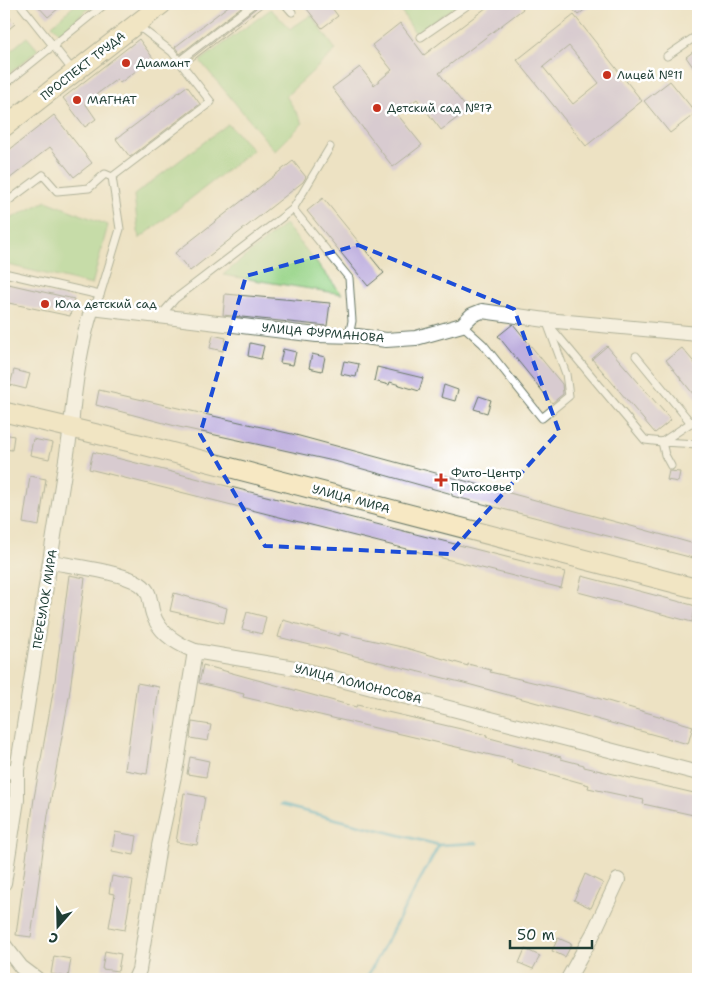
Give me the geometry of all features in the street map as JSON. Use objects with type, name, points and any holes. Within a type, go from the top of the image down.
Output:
[{"type":"main road","name":"ПРОСПЕКТ ТРУДА","points":[[4,127],[162,4]]},
{"type":"main road","name":"УЛИЦА МИРА","points":[[4,412],[698,589]]},
{"type":"street","name":"УЛИЦА ФУРМАНОВА","points":[[92,308],[317,335],[386,340],[416,338],[462,324],[472,315],[482,311],[546,320],[698,334]]},
{"type":"street","points":[[71,428],[73,397],[92,308]]},
{"type":"street","name":"ПЕРЕУЛОК МИРА","points":[[4,883],[17,800],[11,771],[51,562],[71,428]]},
{"type":"street","name":"УЛИЦА ЛОМОНОСОВА","points":[[51,562],[124,577],[140,583],[149,593],[153,614],[160,628],[179,645],[195,651],[295,668],[698,773]]},
{"type":"street","points":[[135,979],[139,970],[159,846],[177,762],[195,651]]},
{"type":"street","points":[[568,979],[593,934],[618,880]]},
{"type":"street","points":[[5,948],[21,967],[37,979]]},
{"type":"lane","points":[[20,4],[74,72]]},
{"type":"lane","points":[[4,85],[105,4]]},
{"type":"lane","points":[[178,62],[253,4]]},
{"type":"lane","points":[[285,4],[292,12]]},
{"type":"lane","points":[[421,37],[469,4]]},
{"type":"lane","points":[[112,177],[211,102],[172,52],[136,24]]},
{"type":"lane","points":[[667,56],[698,35]]},
{"type":"lane","points":[[159,317],[175,299],[293,209],[330,147]]},
{"type":"lane","points":[[4,204],[43,175],[57,191],[89,188],[104,174],[112,177]]},
{"type":"lane","points":[[92,308],[100,295],[120,229],[112,177]]},
{"type":"lane","points":[[293,209],[349,278],[352,321],[350,336]]},
{"type":"lane","points":[[4,273],[100,295]]},
{"type":"lane","points":[[462,324],[483,344],[542,418],[569,396],[566,374],[546,320]]},
{"type":"lane","points":[[546,320],[645,440],[698,444]]},
{"type":"lane","points":[[636,356],[691,423]]},
{"type":"lane","points":[[662,442],[698,418]]},
{"type":"lane","points":[[662,442],[665,455],[671,466]]},
{"type":"highlighted area","points":[[358,245],[514,309],[559,431],[449,554],[265,546],[200,434],[246,276]]},
{"type":"green space","points":[[76,4],[94,4],[60,33],[52,25]]},
{"type":"green space","points":[[397,4],[459,4],[415,33]]},
{"type":"green space","points":[[271,9],[290,29],[311,15],[336,50],[286,96],[303,123],[275,151],[200,61]]},
{"type":"green space","points":[[27,37],[38,50],[4,78],[4,56]]},
{"type":"green space","points":[[228,124],[253,150],[139,239],[134,195]]},
{"type":"green space","points":[[46,201],[108,225],[92,285],[4,264],[4,222]]},
{"type":"green space","points":[[285,224],[342,294],[223,275]]},
{"type":"building","points":[[36,4],[64,4],[48,17]]},
{"type":"building","points":[[231,4],[245,4],[180,54],[175,47]]},
{"type":"building","points":[[258,4],[266,4],[188,64],[187,62],[256,8]]},
{"type":"building","points":[[303,4],[329,4],[338,16],[322,28]]},
{"type":"building","points":[[491,4],[520,4],[523,9],[439,73],[468,110],[441,130],[417,99],[397,114],[422,145],[393,167],[332,88],[360,67],[374,85],[392,70],[372,45],[400,23],[424,55]]},
{"type":"building","points":[[568,4],[592,4],[578,15]]},
{"type":"building","points":[[4,10],[15,24],[4,33]]},
{"type":"building","name":"Лицей №11","points":[[574,15],[642,101],[586,146],[517,60]],"holes":[[[569,46],[599,83],[573,104],[543,67]]]},
{"type":"building","points":[[139,39],[153,58],[120,83],[117,79],[85,103],[96,119],[85,127],[63,98]]},
{"type":"building","points":[[698,48],[698,74],[686,57]]},
{"type":"building","points":[[670,81],[696,113],[670,133],[644,101]]},
{"type":"building","points":[[187,86],[200,104],[130,157],[116,139]]},
{"type":"building","points":[[54,115],[92,163],[74,177],[50,147],[4,183],[4,154]]},
{"type":"building","points":[[293,161],[306,177],[303,182],[190,271],[175,253]]},
{"type":"building","points":[[323,198],[384,273],[368,286],[307,211]]},
{"type":"building","points":[[4,283],[74,299],[70,316],[4,302]]},
{"type":"building","points":[[225,294],[330,303],[327,326],[223,315]]},
{"type":"building","points":[[513,324],[562,384],[563,394],[552,403],[498,336]]},
{"type":"building","points":[[213,335],[226,338],[223,351],[210,348]]},
{"type":"building","points":[[250,343],[264,346],[261,359],[248,356]]},
{"type":"building","points":[[607,346],[671,420],[655,433],[592,359]]},
{"type":"building","points":[[682,348],[698,367],[698,400],[666,360]]},
{"type":"building","points":[[283,349],[296,352],[293,365],[280,363]]},
{"type":"building","points":[[312,354],[325,357],[322,371],[309,368]]},
{"type":"building","points":[[344,361],[359,364],[356,377],[341,374]]},
{"type":"building","points":[[377,367],[423,378],[419,391],[390,382],[389,385],[374,381]]},
{"type":"building","points":[[14,370],[30,374],[26,389],[10,385]]},
{"type":"building","points":[[444,385],[458,390],[455,401],[441,397]]},
{"type":"building","points":[[99,390],[292,434],[631,526],[698,545],[697,559],[452,496],[452,494],[338,462],[179,427],[96,405]]},
{"type":"building","points":[[479,396],[491,400],[487,413],[474,409]]},
{"type":"building","points":[[4,434],[14,436],[12,450],[4,449]]},
{"type":"building","points":[[33,439],[53,443],[49,459],[30,455]]},
{"type":"building","points":[[93,452],[565,572],[561,588],[89,469]]},
{"type":"building","points":[[669,471],[680,472],[678,482],[667,480]]},
{"type":"building","points":[[30,476],[46,479],[39,526],[23,523]]},
{"type":"building","points":[[69,575],[85,578],[69,697],[48,815],[31,937],[16,935],[34,798],[55,681]]},
{"type":"building","points":[[582,576],[696,606],[692,622],[578,592]]},
{"type":"building","points":[[174,593],[227,608],[224,623],[170,611]]},
{"type":"building","points":[[247,612],[266,617],[262,634],[242,629]]},
{"type":"building","points":[[283,620],[340,636],[340,633],[406,648],[468,666],[468,664],[491,670],[490,672],[587,695],[693,726],[688,744],[464,683],[278,637]]},
{"type":"building","points":[[203,665],[356,707],[357,705],[487,735],[486,737],[561,757],[561,759],[584,765],[584,767],[698,794],[698,816],[643,804],[644,800],[588,788],[589,785],[511,763],[512,760],[243,697],[244,694],[199,683]]},
{"type":"building","points":[[137,683],[159,687],[147,774],[125,770]]},
{"type":"building","points":[[192,722],[211,725],[208,741],[190,738]]},
{"type":"building","points":[[190,757],[209,761],[206,777],[187,774]]},
{"type":"building","points":[[184,793],[205,797],[197,845],[176,842]]},
{"type":"building","points":[[115,832],[137,836],[134,855],[112,851]]},
{"type":"building","points":[[585,874],[603,883],[591,908],[574,900]]},
{"type":"building","points":[[112,876],[133,880],[125,930],[109,927],[115,894],[109,893]]},
{"type":"building","points":[[558,938],[572,944],[565,957],[552,951]]},
{"type":"building","points":[[525,949],[540,956],[533,969],[519,963]]},
{"type":"building","points":[[105,951],[121,954],[118,971],[102,969]]},
{"type":"building","points":[[54,956],[71,959],[68,977],[51,974]]},
{"type":"waterway","points":[[280,805],[439,845],[477,843]]},
{"type":"waterway","points":[[366,979],[439,845]]},
{"type":"place","name":"Диамант","points":[[126,63]]},
{"type":"place","name":"Лицей №11","points":[[607,75]]},
{"type":"place","name":"МАГНАТ","points":[[77,100]]},
{"type":"place","name":"Детский сад №17","points":[[377,108]]},
{"type":"place","name":"Юла детский сад","points":[[45,304]]},
{"type":"place","name":"Фито-Центр Прасковье","points":[[441,480]]}]
